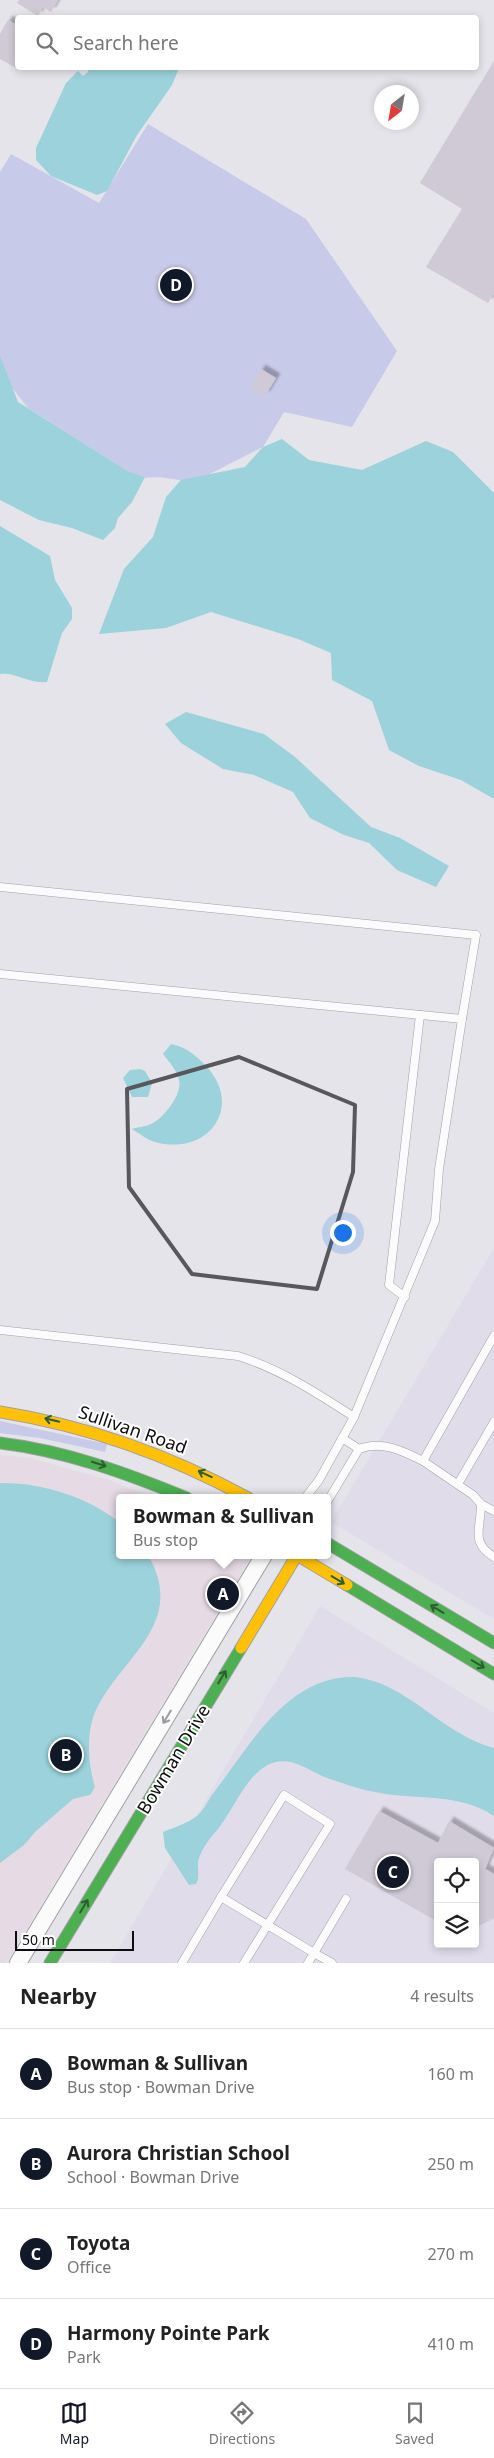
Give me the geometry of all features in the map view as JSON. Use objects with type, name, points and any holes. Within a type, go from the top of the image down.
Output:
[{"type":"street","name":"Sullivan Road","points":[[0,1412],[49,1419],[148,1450],[210,1476],[241,1494]]},
{"type":"street","points":[[0,1443],[76,1457],[123,1472],[177,1494]]},
{"type":"street","points":[[331,1546],[494,1643]]},
{"type":"street","name":"Bowman Drive","points":[[18,1963],[262,1559]]},
{"type":"street","name":"Bowman Drive","points":[[50,1963],[294,1559]]},
{"type":"street","points":[[303,1559],[494,1674]]},
{"type":"lane","points":[[0,887],[476,935],[439,1169],[435,1221],[354,1417],[319,1480],[309,1494]]},
{"type":"lane","points":[[0,974],[462,1019]]},
{"type":"lane","points":[[405,1296],[389,1285],[420,1015]]},
{"type":"lane","points":[[0,1330],[238,1356],[256,1362],[292,1380],[354,1417]]},
{"type":"lane","points":[[423,1461],[494,1336]]},
{"type":"lane","points":[[458,1484],[494,1422]]},
{"type":"lane","points":[[342,1438],[359,1449],[378,1445],[405,1452],[423,1461],[458,1484],[473,1495],[481,1504],[494,1511]]},
{"type":"lane","points":[[331,1495],[359,1449]]},
{"type":"lane","points":[[481,1504],[478,1540],[482,1550],[494,1557]]},
{"type":"lane","points":[[182,1963],[284,1795],[330,1824],[244,1963]]},
{"type":"lane","points":[[221,1897],[332,1963]]},
{"type":"lane","points":[[308,1963],[346,1899]]},
{"type":"highlighted area","points":[[239,1057],[355,1105],[353,1172],[317,1289],[192,1274],[129,1187],[127,1089]]},
{"type":"shaded area","points":[[88,70],[178,70],[172,85],[137,135],[107,191],[97,195],[51,176],[36,160],[36,148],[66,83],[78,71],[83,76]]},
{"type":"shaded area","points":[[148,124],[306,219],[397,351],[352,427],[284,412],[263,447],[194,482],[159,477],[138,478],[28,408],[0,372],[0,172],[11,154],[99,203]]},
{"type":"shaded area","points":[[0,356],[18,402],[129,472],[145,477],[132,502],[118,518],[115,528],[103,540],[72,528],[39,520],[0,500]]},
{"type":"shaded area","points":[[282,439],[309,460],[362,470],[426,441],[453,452],[494,493],[494,799],[461,780],[419,766],[389,750],[372,701],[332,680],[331,653],[298,639],[211,612],[166,628],[99,634],[124,569],[153,537],[166,497],[181,480],[245,467],[263,447]]},
{"type":"shaded area","points":[[0,526],[50,556],[55,580],[72,608],[72,619],[62,633],[47,682],[0,674]]},
{"type":"shaded area","points":[[186,712],[264,734],[295,757],[371,827],[400,838],[449,866],[436,887],[397,870],[369,843],[344,835],[310,818],[293,792],[254,775],[223,769],[181,743],[165,724]]},
{"type":"shaded area","points":[[171,1044],[188,1051],[203,1063],[216,1079],[221,1095],[221,1110],[216,1124],[206,1134],[192,1142],[175,1145],[152,1141],[132,1129],[146,1126],[156,1121],[166,1112],[175,1099],[179,1086],[178,1076],[163,1054]]},
{"type":"shaded area","points":[[140,1069],[145,1071],[152,1083],[148,1097],[132,1097],[123,1078],[130,1070]]},
{"type":"shaded area","points":[[494,1248],[494,1619],[331,1522]]},
{"type":"shaded area","points":[[0,1421],[107,1444],[105,1452],[40,1438],[0,1433]]},
{"type":"shaded area","points":[[0,1455],[30,1458],[109,1480],[144,1494],[116,1494],[116,1559],[250,1559],[6,1963],[0,1963]]},
{"type":"shaded area","points":[[0,1483],[15,1483],[47,1488],[78,1498],[116,1520],[116,1559],[150,1559],[158,1580],[160,1601],[156,1621],[146,1639],[106,1692],[95,1712],[90,1730],[89,1750],[95,1787],[90,1795],[73,1799],[36,1831],[24,1845],[0,1863]]},
{"type":"shaded area","points":[[320,1606],[494,1713],[494,1963],[110,1963]]},
{"type":"shaded area","points":[[355,1677],[374,1681],[392,1689],[457,1732],[494,1748],[494,1816],[481,1809],[453,1800],[394,1795],[366,1790],[322,1776],[295,1763],[277,1762],[266,1766],[247,1784],[205,1846],[198,1861],[196,1884],[189,1885],[165,1848],[163,1832],[187,1822],[201,1812],[212,1794],[257,1734],[290,1700],[310,1688],[331,1679]]},
{"type":"building","points":[[19,0],[58,0],[51,12],[43,7],[39,15],[17,3]]},
{"type":"building","points":[[8,20],[15,24],[15,67],[0,59],[0,34]]},
{"type":"building","points":[[494,61],[494,293],[488,303],[426,267],[462,209],[420,183]]},
{"type":"building","points":[[261,369],[276,378],[265,396],[250,388]]},
{"type":"building","points":[[379,1811],[438,1843],[449,1821],[494,1848],[485,1869],[494,1874],[494,1918],[479,1926],[479,1858],[434,1858],[434,1920],[345,1869]]},
{"type":"traffic: fast","points":[[0,1443],[72,1457],[177,1494]]},
{"type":"traffic: fast","points":[[331,1545],[494,1643]]},
{"type":"traffic: fast","points":[[347,1585],[494,1674]]},
{"type":"traffic: fast","points":[[50,1963],[241,1648]]},
{"type":"traffic: slow","points":[[0,1412],[65,1425],[128,1444],[188,1468],[240,1494]]},
{"type":"traffic: slow","points":[[241,1648],[295,1559]]},
{"type":"traffic: slow","points":[[304,1559],[347,1585]]},
{"type":"place","name":"Harmony Pointe Park","points":[[176,285]]},
{"type":"place","name":"Bowman & Sullivan","points":[[223,1594]]},
{"type":"place","name":"Aurora Christian School","points":[[66,1755]]},
{"type":"place","name":"Toyota","points":[[393,1872]]}]
